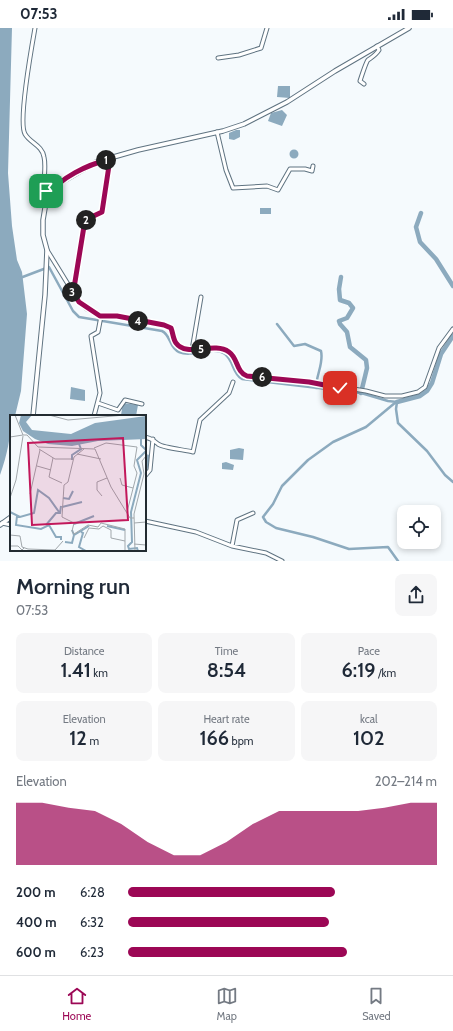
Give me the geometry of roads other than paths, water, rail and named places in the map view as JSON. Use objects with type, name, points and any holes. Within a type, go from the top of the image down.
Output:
[{"type":"street","points":[[33,415],[45,295],[47,250],[43,229],[47,196],[45,185],[44,154],[34,141],[25,134],[24,125],[25,97],[35,28]]},
{"type":"street","points":[[218,58],[239,55],[261,48],[267,28]]},
{"type":"street","points":[[47,196],[57,184],[84,168],[110,159],[244,124],[287,102],[377,46],[409,28]]},
{"type":"street","points":[[364,84],[360,81],[361,75],[366,70],[367,60],[379,50],[377,46]]},
{"type":"street","points":[[217,132],[226,170],[233,188],[267,186],[278,190],[290,169],[305,169],[312,171],[313,166]]},
{"type":"street","points":[[72,291],[74,288],[85,220],[102,212],[110,159]]},
{"type":"street","points":[[47,250],[79,302],[100,316],[117,316],[164,325],[171,328],[177,344],[192,350],[212,347],[225,350],[232,354],[240,372],[247,376],[309,382],[396,397],[421,390],[427,383],[430,370],[439,348],[453,329]]},
{"type":"street","points":[[192,350],[201,297]]},
{"type":"street","points":[[94,415],[100,393],[98,372],[91,338],[93,334],[98,332],[100,316]]},
{"type":"street","points":[[146,437],[153,439],[158,444],[164,446],[193,452],[200,420],[229,393],[233,382]]},
{"type":"street","points":[[98,403],[118,410],[125,400],[142,404]]},
{"type":"street","points":[[146,475],[150,470],[153,439]]},
{"type":"street","points":[[232,546],[237,520],[253,513]]},
{"type":"street","points":[[1,524],[10,518]]},
{"type":"street","points":[[146,520],[196,532],[232,546],[263,552],[282,561]]},
{"type":"water","points":[[0,28],[12,28],[8,173],[12,226],[17,260],[22,272],[27,314],[21,391],[15,415],[10,415],[8,446],[0,475]]},
{"type":"water","points":[[278,86],[290,86],[290,98],[277,97]]},
{"type":"water","points":[[282,110],[287,115],[282,126],[268,121],[271,113]]},
{"type":"water","points":[[240,130],[240,137],[234,140],[229,139],[229,133]]},
{"type":"water","points":[[294,149],[299,154],[294,159],[289,154]]},
{"type":"water","points":[[260,208],[271,208],[271,214],[260,214]]},
{"type":"water","points":[[71,387],[85,390],[85,401],[70,399]]},
{"type":"water","points":[[123,403],[138,405],[136,415],[121,415]]},
{"type":"water","points":[[239,448],[244,449],[243,460],[230,459],[230,450]]},
{"type":"water","points":[[146,454],[150,455],[146,472]]},
{"type":"water","points":[[226,462],[234,465],[233,470],[222,469],[222,463]]},
{"type":"waterway","points":[[421,213],[416,227],[420,242],[436,259],[453,286]]},
{"type":"waterway","points":[[20,278],[49,267],[73,311],[79,317],[162,331],[167,335],[173,348],[179,352],[190,354],[208,351],[220,352],[228,357],[236,374],[242,379],[361,393],[388,401],[397,402],[396,409],[398,423],[427,451],[445,475],[453,482]]},
{"type":"waterway","points":[[341,277],[339,289],[340,300],[349,303],[353,308],[347,318],[339,321],[347,332],[350,347],[366,360],[367,368],[361,393]]},
{"type":"waterway","points":[[277,324],[294,346],[305,344],[321,351],[322,356],[316,388]]},
{"type":"waterway","points":[[397,402],[420,396],[427,391],[432,383],[441,354],[453,336]]},
{"type":"waterway","points":[[396,402],[366,427],[333,442],[308,460],[282,486],[273,504],[263,517],[266,522],[276,528],[313,537],[349,549],[388,547],[398,561]]}]
